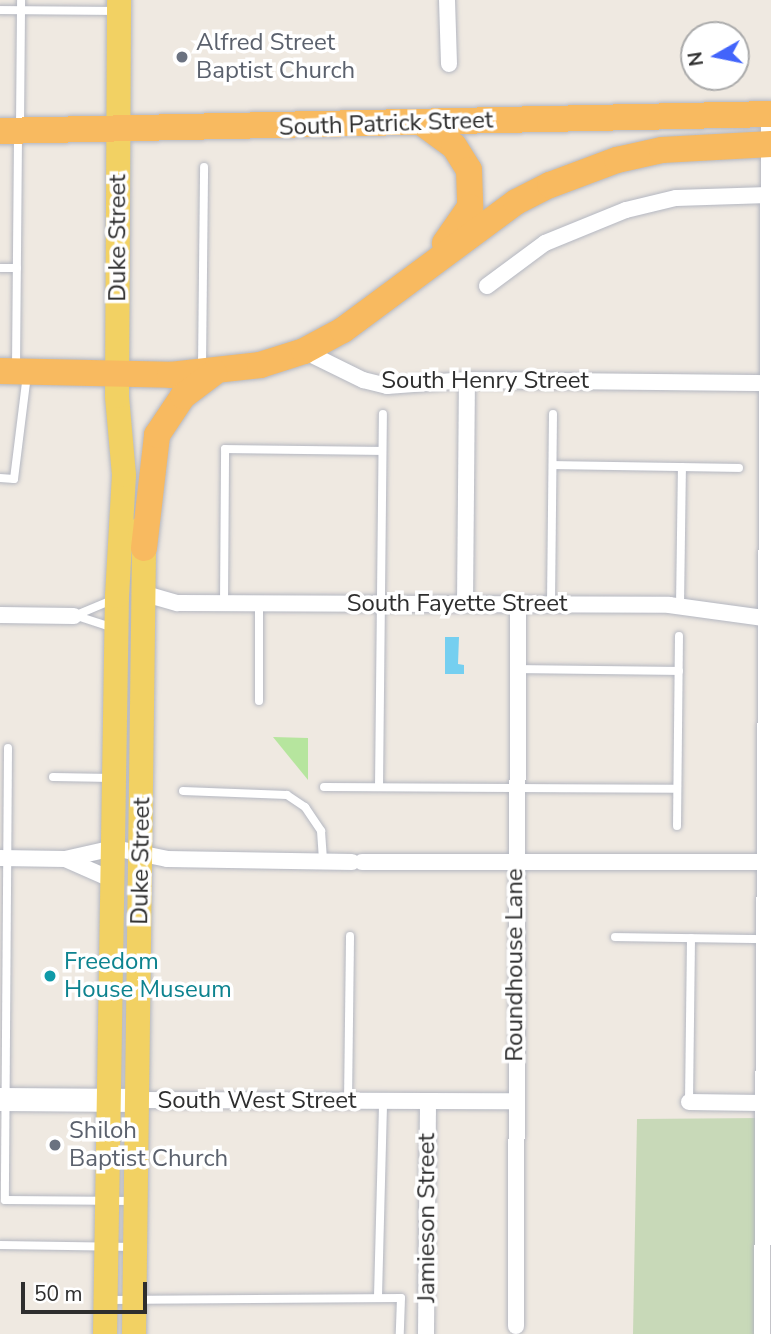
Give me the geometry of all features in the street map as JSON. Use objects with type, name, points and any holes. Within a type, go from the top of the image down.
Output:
[{"type":"highway","name":"South Patrick Street","points":[[13,132],[119,132],[770,114]]},
{"type":"highway","points":[[422,123],[454,146],[469,170],[473,189],[461,223],[424,273]]},
{"type":"highway","points":[[14,371],[208,373],[304,351],[343,330],[424,273],[516,202],[583,171],[663,149],[770,144]]},
{"type":"highway","points":[[144,548],[157,435],[183,396],[208,373]]},
{"type":"main road","name":"Duke Street","points":[[104,1334],[116,629],[124,475],[117,373],[119,6]]},
{"type":"main road","name":"Duke Street","points":[[124,475],[144,548],[134,1334]]},
{"type":"main road","name":"South West Street","points":[[3,1099],[138,1100]]},
{"type":"street","points":[[447,0],[449,64]]},
{"type":"street","points":[[762,1334],[762,1103],[769,862],[770,114]]},
{"type":"street","points":[[487,286],[545,243],[626,210],[676,198],[769,203]]},
{"type":"street","name":"South Henry Street","points":[[304,351],[363,380],[387,386],[467,380],[770,383]]},
{"type":"street","points":[[465,604],[467,380]]},
{"type":"street","name":"South Fayette Street","points":[[142,593],[178,603],[680,606],[769,619]]},
{"type":"street","name":"Roundhouse Lane","points":[[516,1326],[517,604]]},
{"type":"street","points":[[0,615],[74,615]]},
{"type":"street","points":[[4,858],[65,859],[114,848],[167,859],[769,862]]},
{"type":"street","points":[[65,859],[113,880]]},
{"type":"street","name":"South West Street","points":[[138,1100],[428,1103],[515,1101]]},
{"type":"street","points":[[689,1102],[762,1103]]},
{"type":"street","name":"Jamieson Street","points":[[426,1334],[428,1103]]},
{"type":"lane","points":[[0,478],[14,479],[17,268],[13,132],[21,0]]},
{"type":"lane","points":[[0,10],[119,6]]},
{"type":"lane","points":[[204,167],[208,373]]},
{"type":"lane","points":[[0,268],[17,268]]},
{"type":"lane","points":[[379,787],[383,414]]},
{"type":"lane","points":[[551,604],[553,414]]},
{"type":"lane","points":[[223,604],[225,449],[382,451]]},
{"type":"lane","points":[[553,466],[739,468]]},
{"type":"lane","points":[[680,606],[682,467]]},
{"type":"lane","points":[[74,615],[106,605],[117,596]]},
{"type":"lane","points":[[259,604],[260,702]]},
{"type":"lane","points":[[74,615],[116,629]]},
{"type":"lane","points":[[677,826],[679,636]]},
{"type":"lane","points":[[517,669],[679,671]]},
{"type":"lane","points":[[8,748],[4,858],[5,1200],[136,1200]]},
{"type":"lane","points":[[53,777],[115,778]]},
{"type":"lane","points":[[324,787],[677,789]]},
{"type":"lane","points":[[183,791],[286,795],[305,807],[321,831],[323,861]]},
{"type":"lane","points":[[348,1102],[350,936]]},
{"type":"lane","points":[[615,937],[766,939]]},
{"type":"lane","points":[[689,1102],[691,938]]},
{"type":"lane","points":[[378,1296],[383,1102]]},
{"type":"lane","points":[[0,1245],[135,1247]]},
{"type":"lane","points":[[105,1300],[378,1296],[401,1298],[401,1334]]},
{"type":"green space","points":[[273,737],[308,738],[308,780]]},
{"type":"green space","points":[[762,1118],[762,1334],[633,1334],[637,1119]]},
{"type":"water","points":[[445,637],[459,637],[458,664],[464,665],[464,674],[445,674]]},
{"type":"place","name":"Alfred Street Baptist Church","points":[[182,57]]},
{"type":"place","name":"Freedom House Museum","points":[[50,976]]},
{"type":"place","name":"Shiloh Baptist Church","points":[[55,1145]]}]
